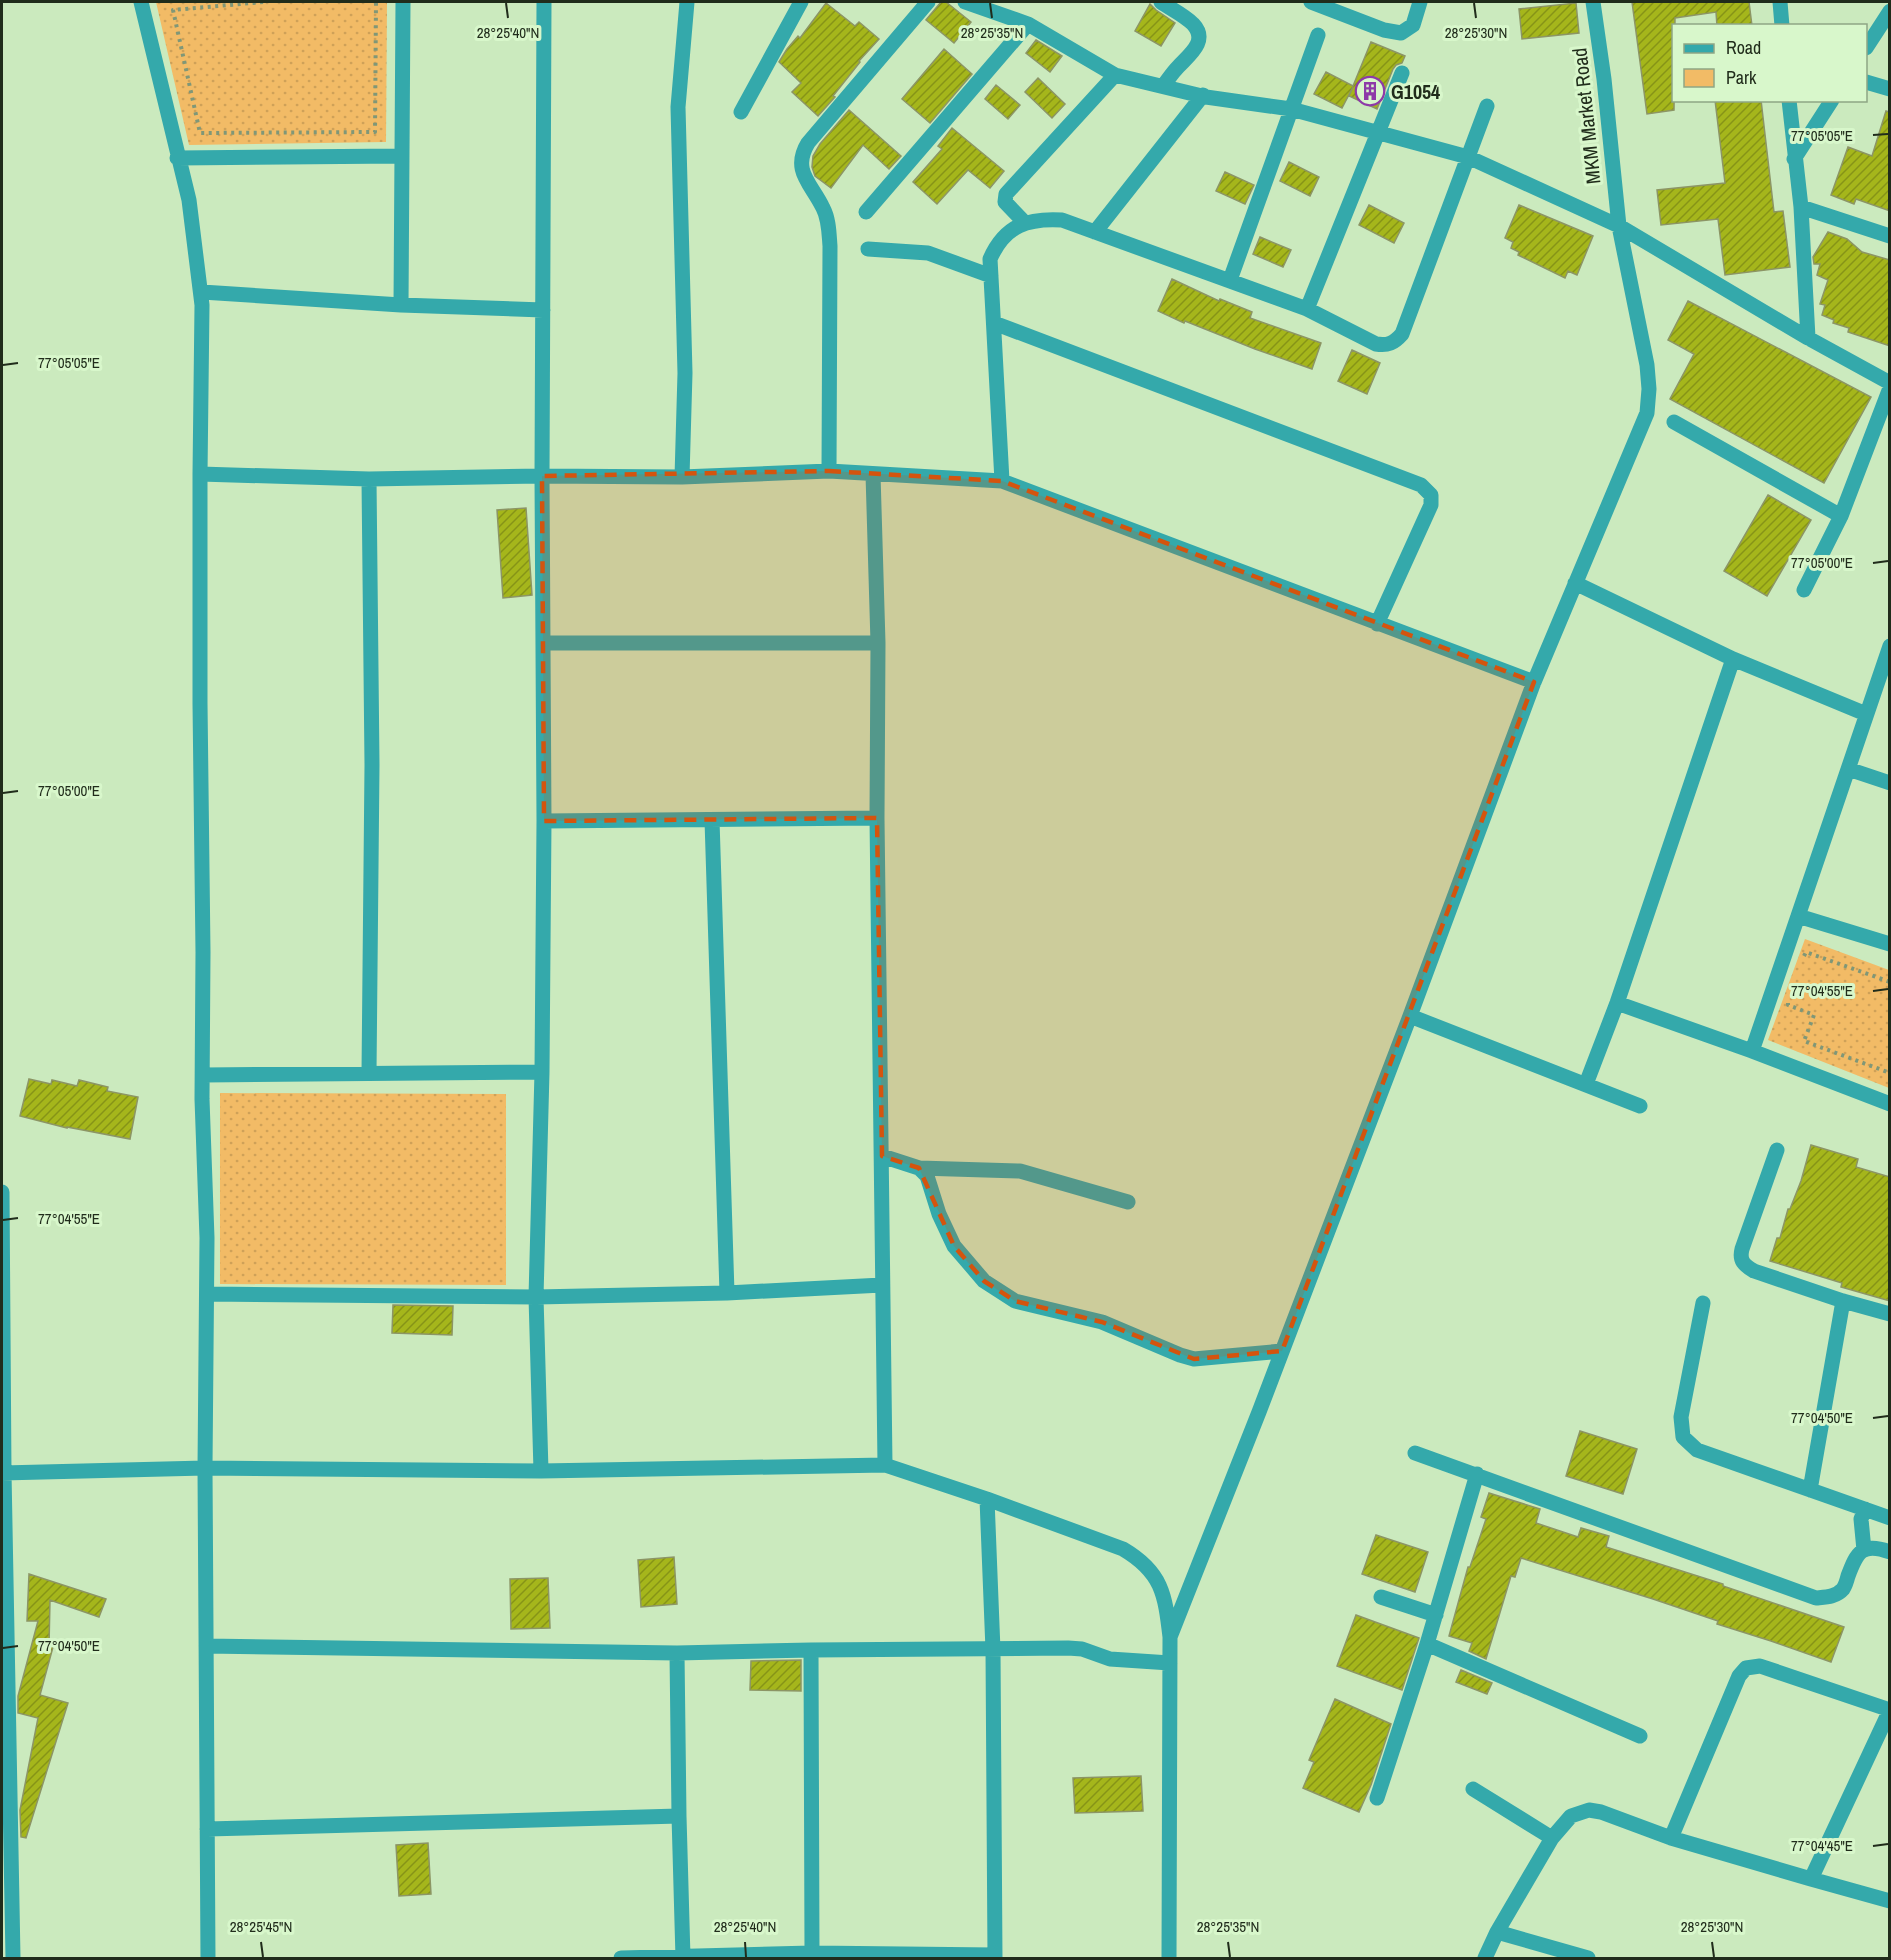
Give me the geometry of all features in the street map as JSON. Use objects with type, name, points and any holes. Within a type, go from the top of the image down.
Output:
[{"type":"street","points":[[141,2],[189,200],[202,292],[200,474],[203,1075],[207,1294],[205,1468],[208,1959]]},
{"type":"street","points":[[401,305],[400,156],[403,2]]},
{"type":"street","points":[[541,1471],[536,1297],[542,1072],[544,821],[542,476],[544,2]]},
{"type":"street","points":[[682,477],[685,373],[678,107],[687,2]]},
{"type":"street","points":[[741,112],[801,2]]},
{"type":"street","points":[[829,471],[829,236],[824,209],[801,171],[801,154],[928,2]]},
{"type":"street","points":[[965,2],[1028,24],[1115,75],[1203,96],[1291,109],[1468,157],[1619,226],[1808,338],[1890,382]]},
{"type":"street","points":[[1161,2],[1192,23],[1198,31],[1199,42],[1190,57],[1178,66],[1163,86]]},
{"type":"street","points":[[1311,2],[1384,30],[1401,33],[1413,25],[1420,2]]},
{"type":"street","name":"MKM Market Road","points":[[1170,1637],[1410,1016],[1534,682],[1647,413],[1650,401],[1647,365],[1619,226],[1604,79],[1593,2]]},
{"type":"street","points":[[1780,2],[1782,24]]},
{"type":"street","points":[[1867,46],[1890,11]]},
{"type":"street","points":[[866,212],[1028,24]]},
{"type":"street","points":[[1230,280],[1318,35]]},
{"type":"street","points":[[1307,309],[1402,73]]},
{"type":"street","points":[[1025,223],[1005,202],[1006,194],[1115,75]]},
{"type":"street","points":[[1867,82],[1890,89]]},
{"type":"street","points":[[1095,232],[1203,96]]},
{"type":"street","points":[[1789,102],[1801,207],[1808,338]]},
{"type":"street","points":[[1794,159],[1831,102]]},
{"type":"street","points":[[1002,481],[990,259],[997,243],[1014,228],[1045,219],[1062,220],[1307,309],[1376,344],[1385,346],[1395,342],[1402,334],[1486,106]]},
{"type":"street","points":[[177,158],[400,156]]},
{"type":"street","points":[[1801,207],[1890,236]]},
{"type":"street","points":[[868,249],[927,253],[991,276]]},
{"type":"street","points":[[202,292],[401,305],[543,310]]},
{"type":"street","points":[[994,323],[1421,485],[1431,495],[1431,505],[1377,624]]},
{"type":"street","points":[[1804,590],[1841,516],[1890,388]]},
{"type":"street","points":[[1674,422],[1841,516]]},
{"type":"street","points":[[200,474],[369,479],[542,476],[682,477],[829,471],[1002,481],[1534,682]]},
{"type":"street","points":[[873,474],[878,643],[877,818],[885,1465]]},
{"type":"street","points":[[369,479],[372,765],[369,1073]]},
{"type":"street","points":[[1575,583],[1733,659],[1866,714]]},
{"type":"street","points":[[543,643],[878,643]]},
{"type":"street","points":[[1752,1052],[1890,646]]},
{"type":"street","points":[[1586,1084],[1617,1003],[1733,659]]},
{"type":"street","points":[[1848,769],[1890,783]]},
{"type":"street","points":[[544,821],[877,818]]},
{"type":"street","points":[[712,819],[727,1293]]},
{"type":"street","points":[[1798,916],[1890,944]]},
{"type":"street","points":[[1617,1003],[1890,1104]]},
{"type":"street","points":[[1410,1016],[1640,1106]]},
{"type":"street","points":[[203,1075],[542,1072]]},
{"type":"street","points":[[1777,1150],[1740,1257],[1744,1265],[1754,1271],[1843,1301],[1890,1314]]},
{"type":"street","points":[[882,1156],[919,1168],[1020,1172],[1128,1202]]},
{"type":"street","points":[[919,1168],[927,1176],[939,1214],[954,1246],[984,1281],[1015,1301],[1102,1322],[1179,1355],[1194,1359],[1282,1351]]},
{"type":"street","points":[[2,1192],[3,1473],[13,1959]]},
{"type":"street","points":[[207,1294],[536,1297],[727,1293],[882,1285]]},
{"type":"street","points":[[1810,1490],[1843,1301]]},
{"type":"street","points":[[1703,1303],[1681,1417],[1683,1437],[1696,1450],[1890,1518]]},
{"type":"street","points":[[1415,1453],[1816,1598],[1831,1597],[1843,1589],[1855,1558],[1864,1550],[1875,1547],[1890,1552]]},
{"type":"street","points":[[3,1473],[205,1468],[541,1471],[885,1465],[987,1498],[1123,1549],[1142,1560],[1162,1590],[1170,1637],[1169,1959]]},
{"type":"street","points":[[1377,1798],[1436,1615],[1477,1474]]},
{"type":"street","points":[[621,1959],[812,1953],[995,1957],[993,1650],[987,1498]]},
{"type":"street","points":[[1864,1550],[1861,1519],[1865,1509]]},
{"type":"street","points":[[1380,1597],[1436,1615]]},
{"type":"street","points":[[1427,1644],[1640,1736]]},
{"type":"street","points":[[206,1646],[677,1653],[1068,1648],[1082,1649],[1110,1659],[1170,1663]]},
{"type":"street","points":[[811,1650],[812,1953]]},
{"type":"street","points":[[677,1653],[684,1958]]},
{"type":"street","points":[[1671,1838],[1739,1676],[1746,1668],[1760,1666],[1890,1710],[1811,1879]]},
{"type":"street","points":[[1473,1789],[1552,1838]]},
{"type":"street","points":[[1485,1959],[1497,1932],[1552,1838],[1571,1816],[1588,1810],[1601,1812],[1671,1838],[1890,1901]]},
{"type":"street","points":[[207,1828],[679,1816]]},
{"type":"street","points":[[1497,1932],[1588,1959]]},
{"type":"path","points":[[263,2],[172,10],[200,133],[375,132],[376,2]]},
{"type":"path","points":[[1802,963],[1806,952],[1890,982]]},
{"type":"path","points":[[1791,994],[1788,1005],[1814,1015],[1804,1041],[1890,1073]]},
{"type":"highlighted area","points":[[829,471],[1002,481],[1534,682],[1282,1351],[1194,1359],[1102,1322],[1015,1301],[984,1281],[954,1246],[919,1168],[882,1156],[877,818],[544,821],[542,476]]},
{"type":"green space","points":[[156,2],[387,2],[386,142],[189,145]]},
{"type":"green space","points":[[1805,939],[1889,970],[1889,1088],[1768,1040]]},
{"type":"green space","points":[[220,1093],[506,1094],[506,1285],[220,1284]]},
{"type":"building","points":[[941,2],[946,2],[971,22],[954,43],[926,20]]},
{"type":"building","points":[[1632,2],[1749,2],[1752,24],[1717,24],[1716,12],[1675,18],[1675,24],[1672,24],[1672,102],[1674,102],[1674,110],[1647,114]]},
{"type":"building","points":[[826,3],[855,26],[859,22],[879,39],[859,61],[833,96],[835,97],[818,116],[792,92],[801,83],[779,62],[787,49],[798,36],[800,38]]},
{"type":"building","points":[[1576,3],[1579,33],[1522,39],[1519,9]]},
{"type":"building","points":[[1150,4],[1175,23],[1161,46],[1135,31]]},
{"type":"building","points":[[1036,40],[1062,56],[1050,72],[1026,53]]},
{"type":"building","points":[[1371,42],[1405,56],[1402,63],[1393,69],[1377,109],[1349,96],[1353,87],[1342,108],[1314,94],[1326,72],[1353,86]]},
{"type":"building","points":[[944,49],[972,74],[930,123],[902,99]]},
{"type":"building","points":[[1038,78],[1065,104],[1052,118],[1025,92]]},
{"type":"building","points":[[996,85],[1020,105],[1008,119],[985,99]]},
{"type":"building","points":[[1715,102],[1761,102],[1774,212],[1783,211],[1790,267],[1725,275],[1718,219],[1661,225],[1657,190],[1725,183]]},
{"type":"building","points":[[849,110],[901,156],[889,169],[863,145],[831,188],[815,176],[812,167],[813,156],[820,144]]},
{"type":"building","points":[[1886,111],[1890,112],[1890,211],[1856,199],[1854,204],[1831,195],[1848,147],[1872,156]]},
{"type":"building","points":[[952,128],[1004,171],[990,188],[968,170],[937,204],[913,182],[942,149],[938,146]]},
{"type":"building","points":[[1289,162],[1319,177],[1310,196],[1280,181]]},
{"type":"building","points":[[1225,172],[1254,185],[1245,204],[1216,191]]},
{"type":"building","points":[[1369,205],[1404,223],[1394,243],[1359,225]]},
{"type":"building","points":[[1519,205],[1593,236],[1577,275],[1568,271],[1565,278],[1518,255],[1519,252],[1511,248],[1513,242],[1505,238]]},
{"type":"building","points":[[1828,232],[1847,239],[1862,252],[1890,260],[1890,346],[1848,332],[1849,328],[1833,323],[1834,320],[1822,315],[1825,305],[1820,304],[1828,280],[1817,275],[1820,264],[1814,264],[1813,257]]},
{"type":"building","points":[[1260,237],[1291,250],[1283,267],[1253,254]]},
{"type":"building","points":[[1172,279],[1219,301],[1220,299],[1252,312],[1250,318],[1321,343],[1312,369],[1185,321],[1184,323],[1158,311]]},
{"type":"building","points":[[1688,301],[1871,397],[1824,483],[1670,399],[1694,354],[1668,340]]},
{"type":"building","points":[[1352,350],[1380,363],[1367,394],[1338,381]]},
{"type":"building","points":[[1768,495],[1811,520],[1767,596],[1724,571]]},
{"type":"building","points":[[526,508],[532,595],[503,598],[497,510]]},
{"type":"building","points":[[29,1079],[51,1084],[52,1080],[77,1086],[79,1080],[108,1087],[107,1091],[138,1097],[130,1139],[67,1128],[20,1116]]},
{"type":"building","points":[[1811,1145],[1858,1159],[1856,1167],[1890,1177],[1890,1301],[1841,1287],[1842,1283],[1770,1261],[1777,1238],[1780,1238],[1788,1209],[1790,1209],[1801,1181]]},
{"type":"building","points":[[393,1305],[453,1306],[452,1335],[392,1333]]},
{"type":"building","points":[[1580,1431],[1637,1449],[1623,1494],[1566,1476]]},
{"type":"building","points":[[1489,1493],[1540,1509],[1536,1523],[1578,1537],[1581,1528],[1609,1536],[1606,1547],[1723,1584],[1723,1586],[1844,1627],[1831,1662],[1717,1624],[1718,1621],[1653,1599],[1521,1558],[1515,1577],[1511,1576],[1486,1659],[1469,1651],[1472,1643],[1449,1636],[1468,1567],[1470,1567],[1486,1519],[1481,1517]]},
{"type":"building","points":[[1376,1535],[1428,1552],[1415,1592],[1362,1574]]},
{"type":"building","points":[[674,1557],[677,1604],[641,1607],[638,1560]]},
{"type":"building","points":[[29,1574],[106,1599],[99,1617],[50,1600],[49,1646],[53,1647],[40,1695],[68,1703],[26,1838],[21,1837],[20,1810],[38,1718],[18,1713],[18,1696],[38,1621],[27,1621]]},
{"type":"building","points":[[548,1578],[550,1628],[511,1629],[510,1579]]},
{"type":"building","points":[[1356,1615],[1419,1638],[1402,1690],[1337,1666]]},
{"type":"building","points":[[801,1660],[801,1691],[750,1690],[751,1661]]},
{"type":"building","points":[[1461,1670],[1492,1683],[1487,1694],[1456,1682]]},
{"type":"building","points":[[1335,1699],[1391,1724],[1371,1785],[1359,1812],[1303,1788],[1314,1762],[1309,1760]]},
{"type":"building","points":[[1141,1776],[1143,1811],[1075,1813],[1073,1778]]},
{"type":"building","points":[[428,1843],[431,1894],[399,1896],[396,1845]]},
{"type":"place","name":"G1054","points":[[1370,91]]}]
